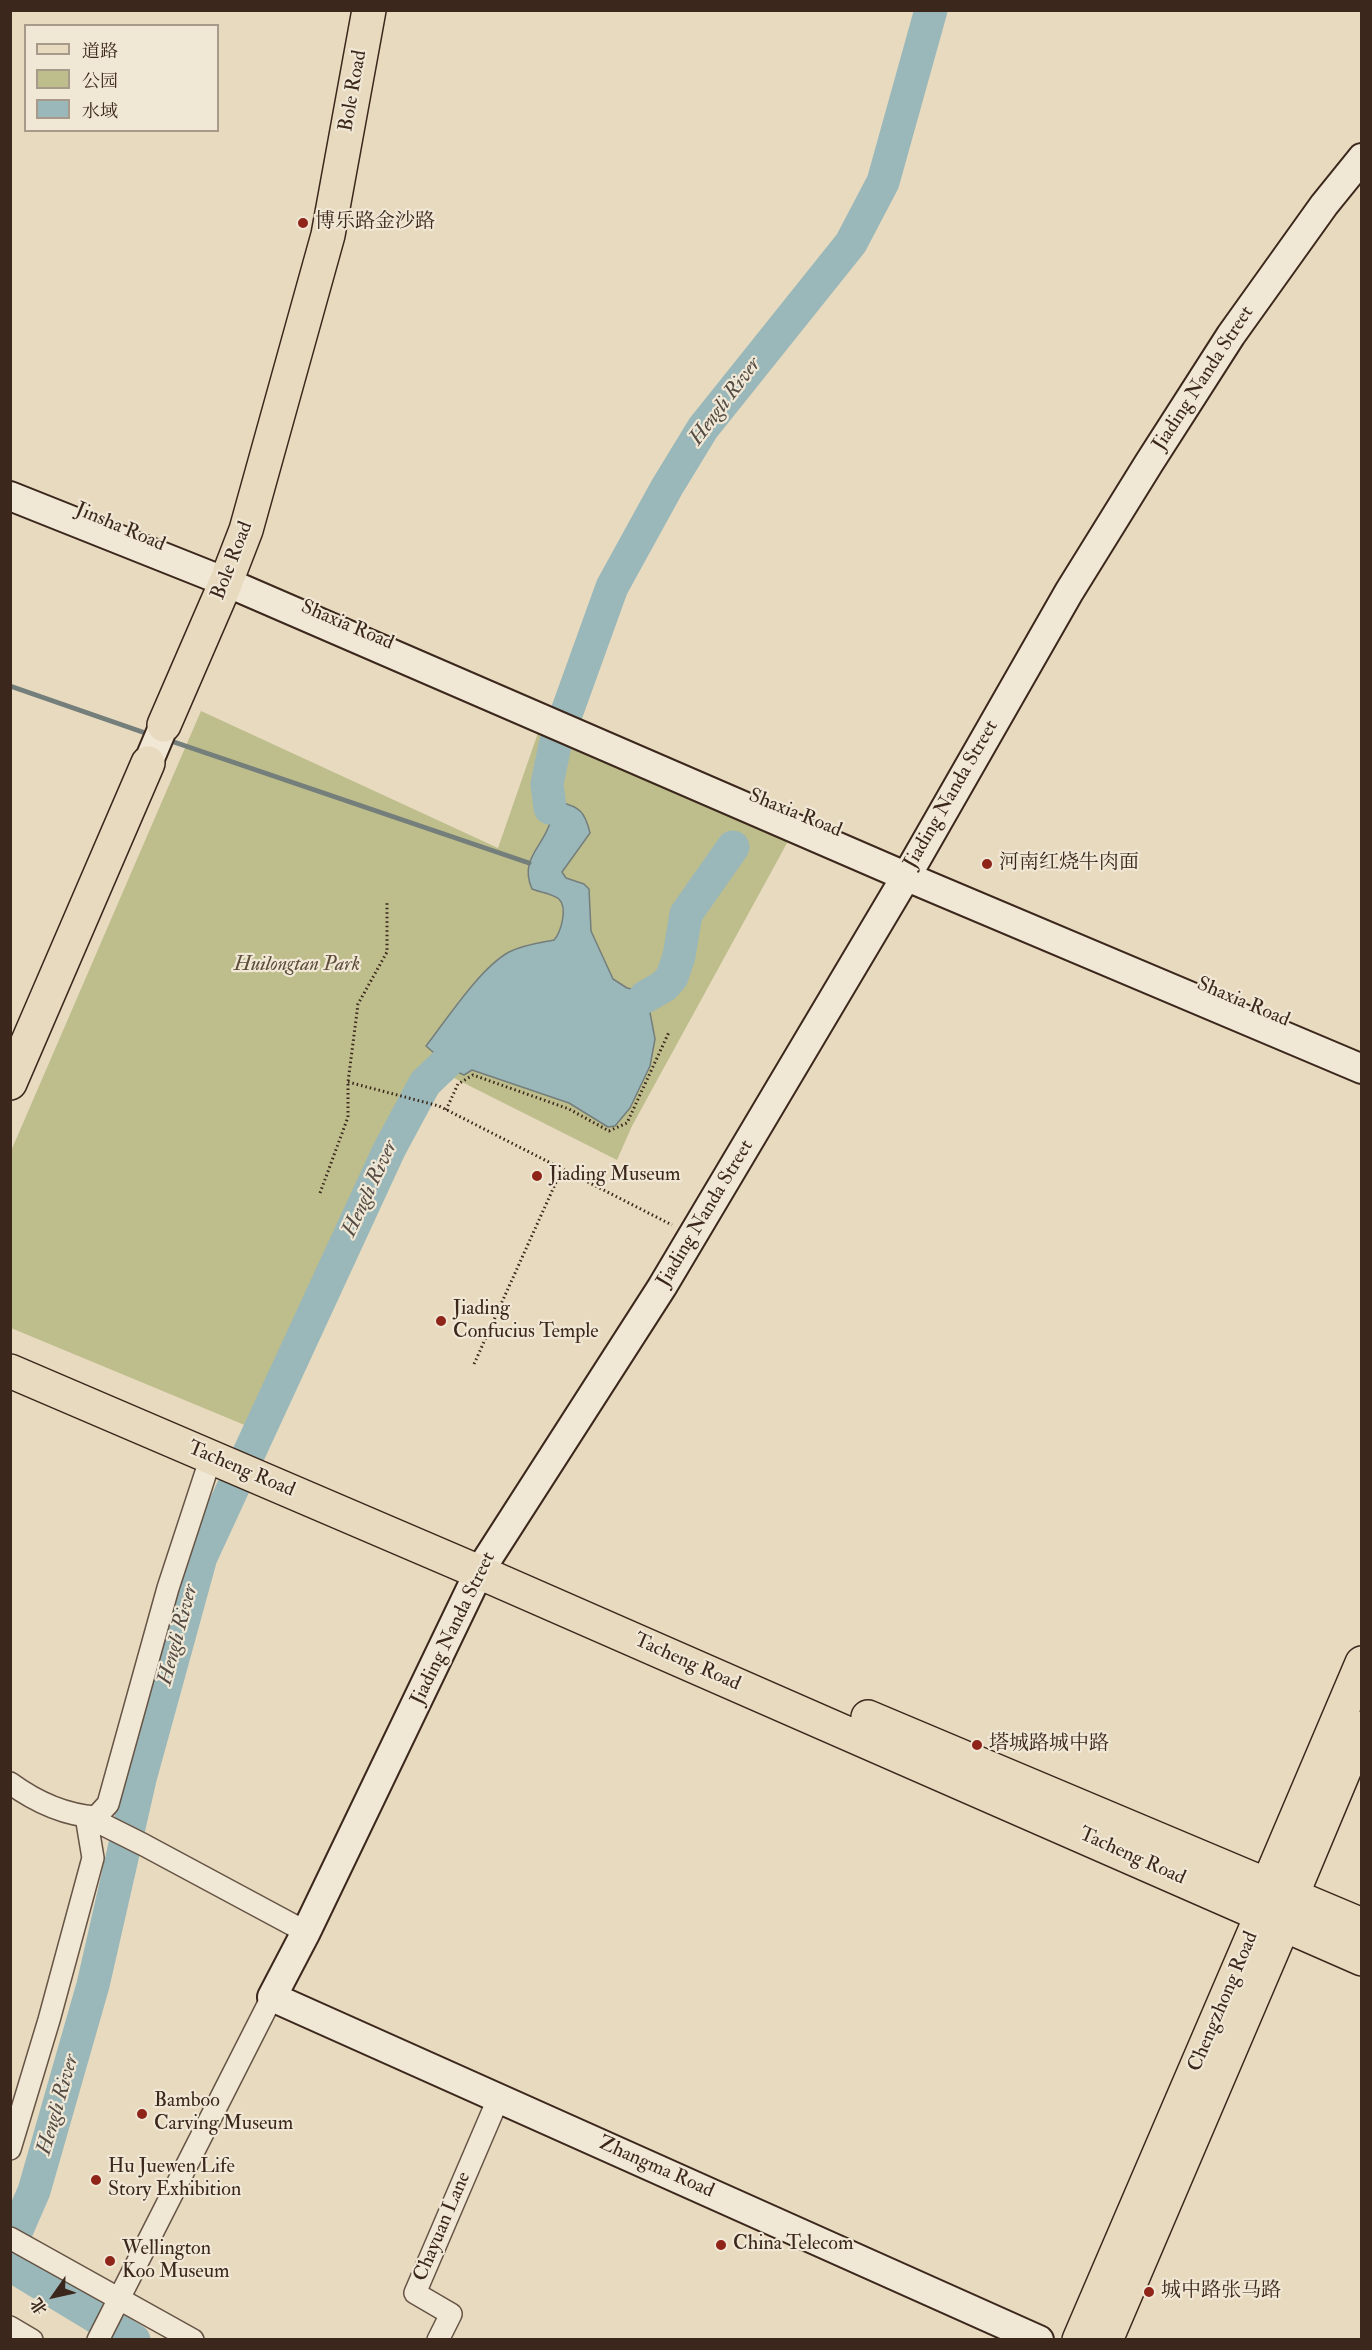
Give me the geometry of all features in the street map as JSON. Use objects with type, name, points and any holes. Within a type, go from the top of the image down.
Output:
[{"type":"main road","name":"Bole Road","points":[[164,725],[246,530],[328,235],[369,10]]},
{"type":"main road","name":"Bole Road","points":[[10,1083],[148,763]]},
{"type":"main road","name":"Tacheng Road","points":[[10,1350],[221,1455]]},
{"type":"main road","name":"Tacheng Road","points":[[10,1371],[221,1455],[262,1469],[1278,1905],[1362,1959]]},
{"type":"main road","name":"Chengzhong Road","points":[[1278,1905],[1274,1870],[1362,1663]]},
{"type":"main road","name":"Chengzhong Road","points":[[1079,2340],[1278,1905],[1362,1728]]},
{"type":"main road","name":"Tacheng Road","points":[[1278,1905],[1362,1925]]},
{"type":"main road","points":[[1106,2340],[1278,1905]]},
{"type":"street","name":"Jiading Nanda Street","points":[[98,2338],[306,1932],[484,1564],[692,1236],[909,869],[1069,592],[1149,463],[1231,335],[1324,205],[1362,158]]},
{"type":"street","name":"Jinsha Road","points":[[10,481],[227,578]]},
{"type":"street","points":[[10,496],[227,578],[909,869],[1362,1069]]},
{"type":"street","name":"Shaxia Road","points":[[227,578],[589,730],[909,869],[1362,1053]]},
{"type":"street","name":"Bole Road","points":[[148,763],[164,725]]},
{"type":"street","points":[[10,1783],[28,1796],[75,1816],[96,1817],[108,1804],[168,1588],[221,1455]]},
{"type":"street","points":[[86,1816],[306,1932]]},
{"type":"street","points":[[10,2150],[49,2020],[93,1858],[86,1816]]},
{"type":"street","name":"Zhangma Road","points":[[272,1997],[1039,2340]]},
{"type":"street","name":"Chayuan Lane","points":[[438,2340],[451,2314],[415,2293],[499,2097]]},
{"type":"street","points":[[10,2238],[117,2302],[193,2340]]},
{"type":"street","points":[[10,2327],[32,2340]]},
{"type":"path","points":[[320,1193],[348,1117],[348,1082],[358,1004],[387,952],[387,902]]},
{"type":"path","points":[[446,1110],[458,1084],[473,1075],[569,1109],[609,1131],[627,1123],[669,1032]]},
{"type":"path","points":[[348,1082],[439,1106],[692,1236]]},
{"type":"path","points":[[474,1364],[562,1169]]},
{"type":"green space","name":"Huilongtan Park","points":[[201,711],[498,848],[539,730],[792,834],[632,1126],[617,1160],[450,1076],[411,1133],[271,1436],[11,1328],[11,1151]]},
{"type":"water","points":[[560,802],[577,808],[584,815],[590,833],[562,872],[566,878],[584,884],[589,889],[591,931],[613,979],[627,988],[641,991],[648,1002],[655,1039],[650,1066],[630,1108],[615,1126],[608,1127],[569,1103],[472,1070],[464,1075],[455,1071],[426,1046],[464,995],[498,960],[509,952],[531,944],[554,940],[557,936],[563,914],[562,903],[553,896],[532,889],[528,870],[533,854],[550,823],[550,808]]},
{"type":"waterway","name":"Hengli River","points":[[550,808],[547,784],[555,745],[612,587],[667,487],[703,428],[851,243],[883,182],[931,10]]},
{"type":"waterway","points":[[10,686],[151,735]]},
{"type":"waterway","points":[[168,740],[529,863]]},
{"type":"waterway","points":[[645,997],[664,986],[672,977],[679,956],[686,914],[733,847]]},
{"type":"waterway","name":"Hengli River","points":[[10,2246],[34,2191],[93,1985],[140,1779],[201,1557],[389,1150],[425,1083],[446,1063]]},
{"type":"waterway","points":[[10,2265],[134,2340]]},
{"type":"place","name":"博乐路金沙路","points":[[303,223]]},
{"type":"place","name":"河南红烧牛肉面","points":[[987,864]]},
{"type":"place","name":"Jiading Museum","points":[[537,1176]]},
{"type":"place","name":"Jiading Confucius Temple","points":[[441,1321]]},
{"type":"place","name":"塔城路城中路","points":[[977,1745]]},
{"type":"place","name":"Bamboo Carving Museum","points":[[142,2114]]},
{"type":"place","name":"Hu Juewen Life Story Exhibition","points":[[96,2180]]},
{"type":"place","name":"China Telecom","points":[[721,2245]]},
{"type":"place","name":"Wellington Koo Museum","points":[[110,2261]]},
{"type":"place","name":"城中路张马路","points":[[1149,2292]]}]
